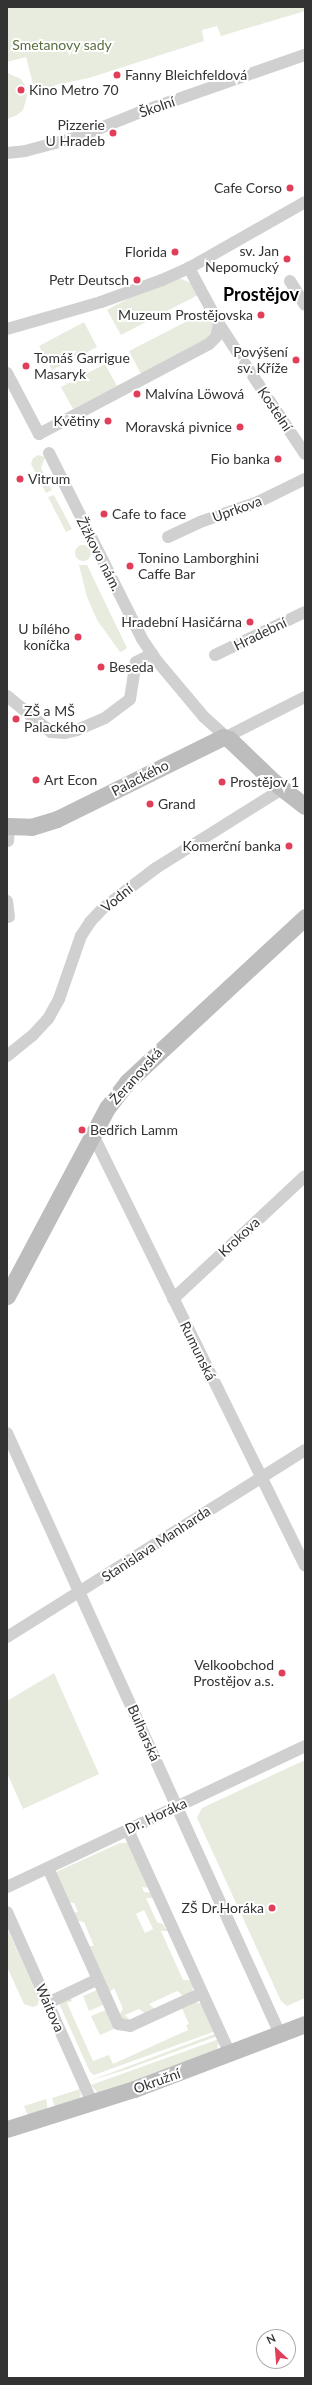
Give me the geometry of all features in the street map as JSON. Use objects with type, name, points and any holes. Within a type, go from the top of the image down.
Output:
[{"type":"street","name":"Školní","points":[[7,153],[25,151],[78,137],[138,113],[305,55]]},
{"type":"street","points":[[7,329],[128,293],[189,268],[305,202]]},
{"type":"street","points":[[189,268],[219,324],[238,353]]},
{"type":"street","points":[[290,281],[305,305]]},
{"type":"street","points":[[7,373],[39,434],[209,344],[216,337],[219,324]]},
{"type":"street","name":"Kostelní","points":[[245,364],[305,454]]},
{"type":"street","name":"Žižkovo nám.","points":[[49,453],[152,654],[204,717],[226,737]]},
{"type":"street","name":"Uprkova","points":[[168,537],[200,522],[258,502],[305,479]]},
{"type":"street","name":"Hradební","points":[[215,656],[305,612]]},
{"type":"street","points":[[7,696],[51,732],[65,734],[78,730],[104,718],[130,699],[136,662],[152,654]]},
{"type":"street","points":[[305,697],[226,737],[282,789],[305,806]]},
{"type":"street","name":"Palackého","points":[[8,831],[31,827],[57,819],[203,746],[226,737]]},
{"type":"street","name":"Vodní","points":[[7,1056],[32,1036],[54,1009],[81,936],[98,913],[156,868],[282,789]]},
{"type":"street","points":[[7,901],[9,917]]},
{"type":"street","name":"Žeranovská","points":[[7,1296],[107,1108],[127,1082],[305,918]]},
{"type":"street","name":"Rumunská","points":[[93,1135],[305,1566]]},
{"type":"street","name":"Krokova","points":[[173,1299],[305,1176]]},
{"type":"street","name":"Bulharská","points":[[7,1433],[280,2034]]},
{"type":"street","name":"Stanislava Manharda","points":[[7,1637],[80,1593],[305,1450]]},
{"type":"street","name":"Dr. Horáka","points":[[7,1887],[305,1746]]},
{"type":"street","points":[[128,1830],[230,2054]]},
{"type":"street","points":[[48,1868],[96,1980],[114,2019],[118,2024],[125,2027],[202,1993]]},
{"type":"street","name":"Waitova","points":[[7,1912],[93,2104]]},
{"type":"street","points":[[48,2003],[96,1980]]},
{"type":"street","name":"Okružní","points":[[7,2129],[93,2104],[230,2054],[305,2024]]},
{"type":"green space","name":"Smetanovy sady","points":[[7,7],[305,7],[305,11],[221,36],[217,26],[202,30],[204,41],[89,78],[55,85],[55,87],[35,92],[26,57],[7,62]]},
{"type":"green space","points":[[7,73],[21,79],[25,85],[27,96],[23,110],[17,115],[7,119]]},
{"type":"green space","points":[[179,278],[191,283],[198,295],[121,335],[107,310],[131,297]]},
{"type":"green space","points":[[207,311],[213,325],[211,334],[206,339],[141,374],[129,351]]},
{"type":"green space","points":[[84,322],[97,347],[52,370],[39,346]]},
{"type":"green space","points":[[105,364],[117,386],[73,409],[61,387]]},
{"type":"green space","points":[[38,455],[45,457],[41,468],[52,490],[46,493],[31,464],[33,458]]},
{"type":"green space","points":[[54,495],[72,529],[66,532],[48,497]]},
{"type":"green space","points":[[83,545],[89,547],[91,553],[89,559],[83,561],[77,559],[75,553],[77,547]]},
{"type":"green space","points":[[79,565],[87,565],[127,648],[123,651],[120,652],[97,620],[87,597]]},
{"type":"green space","points":[[54,1673],[99,1774],[23,1809],[7,1773],[7,1701]]},
{"type":"green space","name":"ZŠ Dr.Horáka","points":[[305,1760],[305,1998],[287,2006],[281,2001],[197,1818],[202,1808]]},
{"type":"green space","points":[[120,1843],[128,1843],[151,1888],[142,1887],[144,1892],[153,1893],[155,1898],[146,1898],[157,1922],[163,1924],[166,1929],[169,1928],[171,1931],[161,1931],[183,1980],[193,1980],[194,1987],[191,1993],[185,1997],[177,1991],[149,2004],[156,2010],[146,2014],[139,2009],[125,2015],[131,2021],[117,2018],[123,2009],[114,1988],[106,1995],[85,1946],[94,1946],[84,1922],[74,1920],[71,1913],[78,1912],[74,1903],[66,1902],[56,1872]],"holes":[[[144,1910],[153,1929],[145,1933],[136,1914]]]},
{"type":"green space","points":[[7,1928],[39,1998],[38,2005],[33,2007],[24,2004],[7,1967]]},
{"type":"green space","points":[[97,1990],[103,2005],[89,2011],[83,1996]]},
{"type":"green space","points":[[71,1998],[72,2001],[67,2003],[93,2061],[109,2055],[113,2064],[188,2030],[186,2025],[189,2024],[181,2006],[186,2004],[187,2007],[190,2005],[189,2003],[196,2002],[202,2004],[216,2031],[94,2075],[90,2072],[57,1999]]},
{"type":"green space","points":[[106,2010],[114,2029],[100,2035],[91,2016]]},
{"type":"green space","points":[[217,2033],[218,2036],[125,2070],[89,2081]]},
{"type":"green space","points":[[219,2039],[217,2050],[105,2092],[97,2092],[91,2085]]},
{"type":"green space","points":[[80,2089],[81,2095],[78,2100],[55,2107],[52,2098]]},
{"type":"green space","points":[[46,2099],[48,2110],[28,2116],[24,2106]]},
{"type":"place","name":"Fanny Bleichfeldová","points":[[117,75]]},
{"type":"place","name":"Kino Metro 70","points":[[21,90]]},
{"type":"place","name":"Pizzerie U Hradeb","points":[[113,133]]},
{"type":"place","name":"Cafe Corso","points":[[290,188]]},
{"type":"place","name":"Florida","points":[[175,252]]},
{"type":"place","name":"sv. Jan Nepomucký","points":[[287,259]]},
{"type":"place","name":"Petr Deutsch","points":[[137,280]]},
{"type":"place","name":"Muzeum Prostějovska","points":[[261,315]]},
{"type":"place","name":"Povýšení sv. Kříže","points":[[296,360]]},
{"type":"place","name":"Tomáš Garrigue Masaryk","points":[[26,366]]},
{"type":"place","name":"Malvína Löwová","points":[[137,394]]},
{"type":"place","name":"Květiny","points":[[108,421]]},
{"type":"place","name":"Moravská pivnice","points":[[240,427]]},
{"type":"place","name":"Fio banka","points":[[278,459]]},
{"type":"place","name":"Vitrum","points":[[20,479]]},
{"type":"place","name":"Cafe to face","points":[[104,514]]},
{"type":"place","name":"Tonino Lamborghini Caffe Bar","points":[[130,566]]},
{"type":"place","name":"Hradební Hasičárna","points":[[250,622]]},
{"type":"place","name":"U bílého koníčka","points":[[78,637]]},
{"type":"place","name":"Beseda","points":[[101,667]]},
{"type":"place","name":"ZŠ a MŠ Palackého","points":[[16,719]]},
{"type":"place","name":"Art Econ","points":[[36,780]]},
{"type":"place","name":"Prostějov 1","points":[[222,782]]},
{"type":"place","name":"Grand","points":[[150,804]]},
{"type":"place","name":"Komerční banka","points":[[289,846]]},
{"type":"place","name":"Bedřich Lamm","points":[[82,1130]]},
{"type":"place","name":"Velkoobchod Prostějov a.s.","points":[[282,1673]]},
{"type":"place","name":"ZŠ Dr.Horáka","points":[[272,1908]]},
{"type":"district","name":"Prostějov","points":[[261,294]]}]
